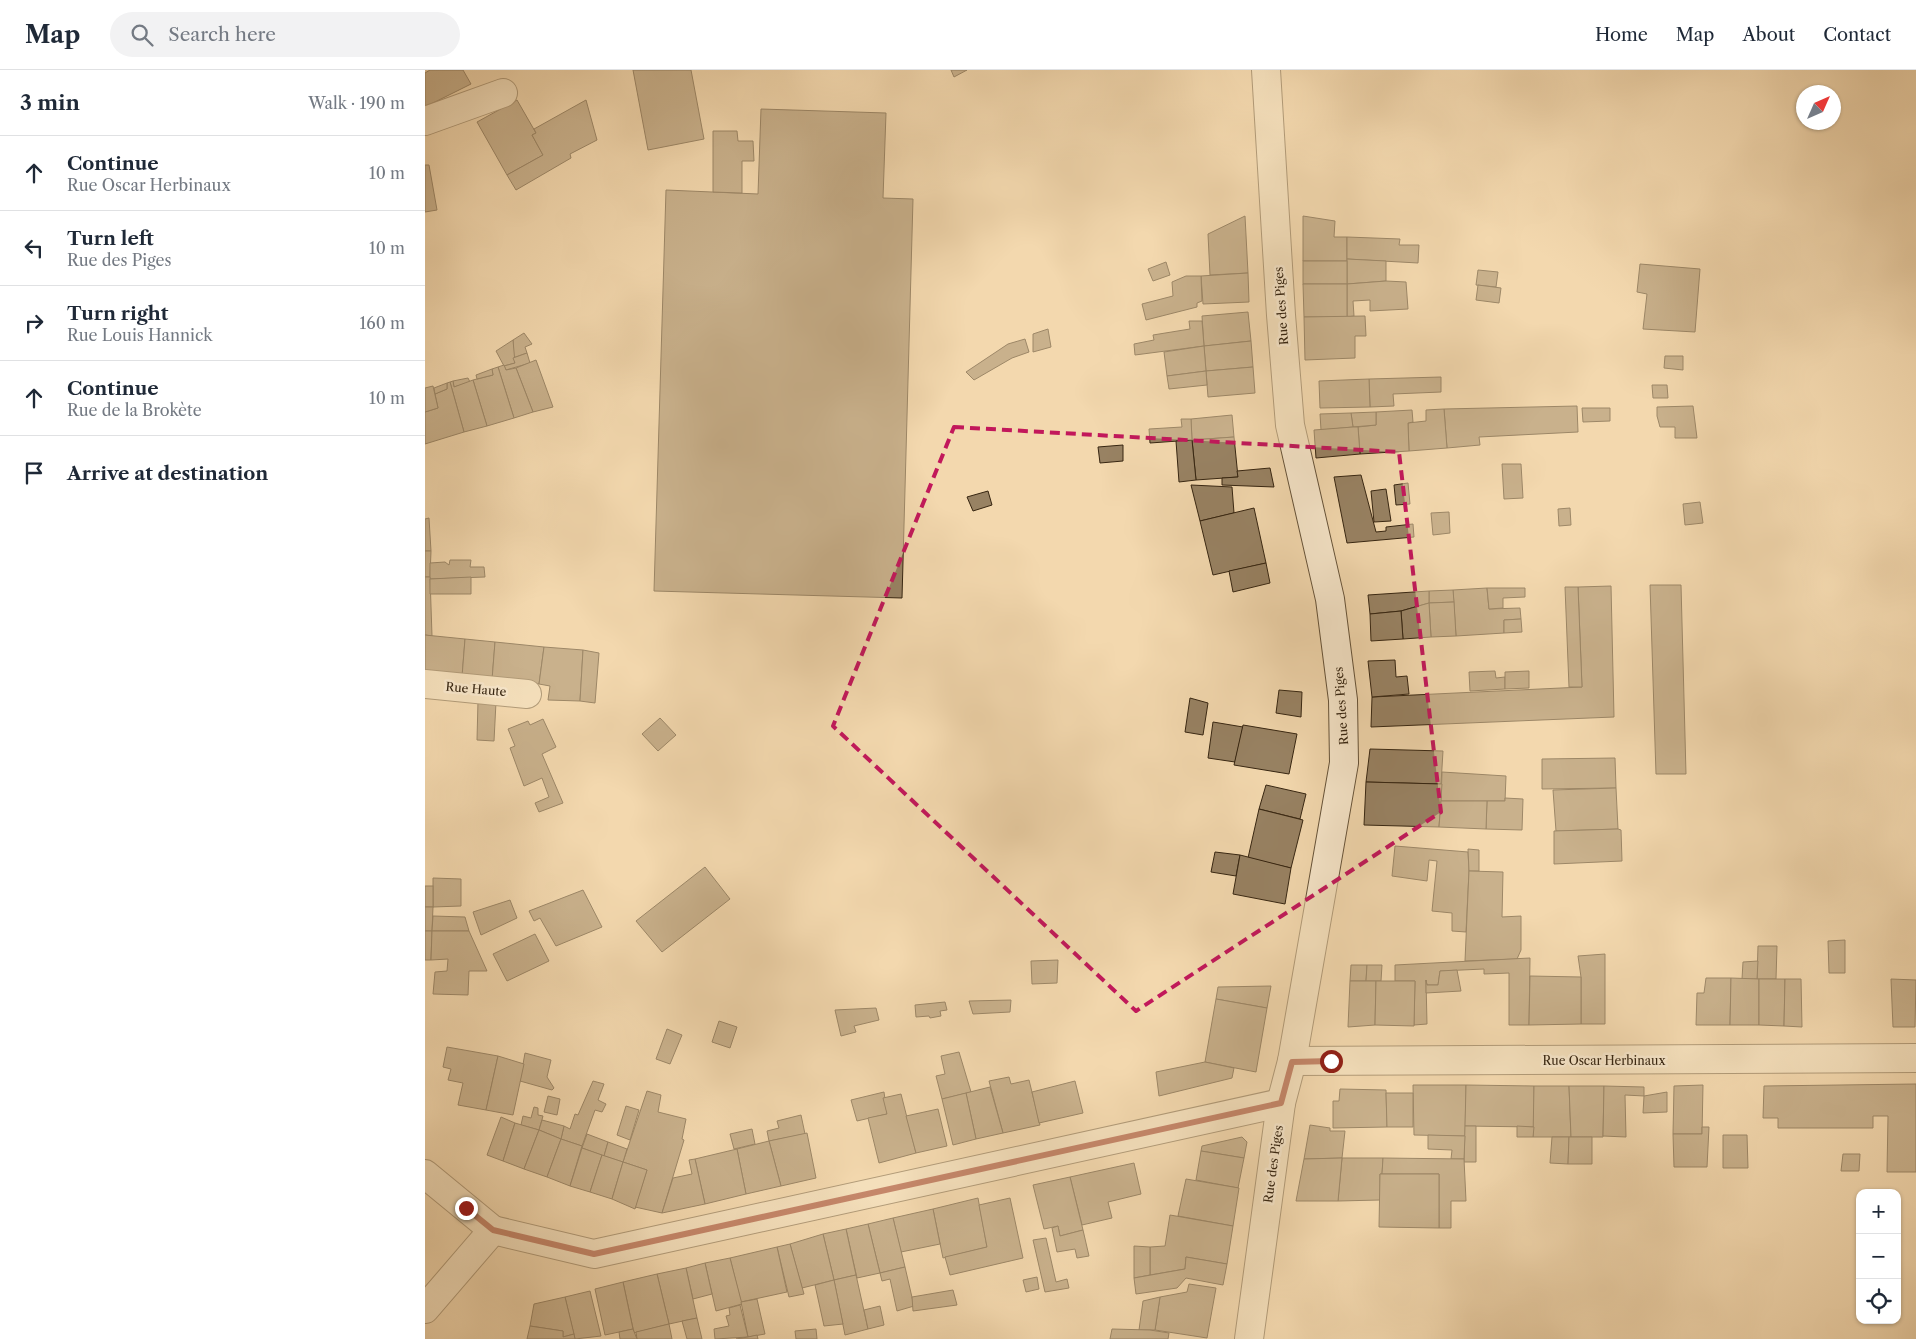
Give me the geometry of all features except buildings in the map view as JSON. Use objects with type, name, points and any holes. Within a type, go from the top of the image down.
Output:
[{"type":"street","name":"Rue des Piges","points":[[1249,1339],[1281,1103],[1292,1062],[1344,763],[1343,700],[1330,599],[1290,425],[1281,315],[1266,70]]},
{"type":"street","points":[[425,121],[503,93]]},
{"type":"street","name":"Rue Haute","points":[[425,684],[527,694]]},
{"type":"street","name":"Rue Oscar Herbinaux","points":[[1292,1062],[1916,1058]]},
{"type":"street","points":[[425,1174],[493,1230],[594,1254],[1281,1103]]},
{"type":"street","points":[[425,1310],[493,1230]]},
{"type":"highlighted area","points":[[954,427],[1399,452],[1441,812],[1136,1011],[833,726]]},
{"type":"route","points":[[466,1208],[493,1230],[594,1254],[1281,1103],[1292,1062],[1331,1061]]}]
